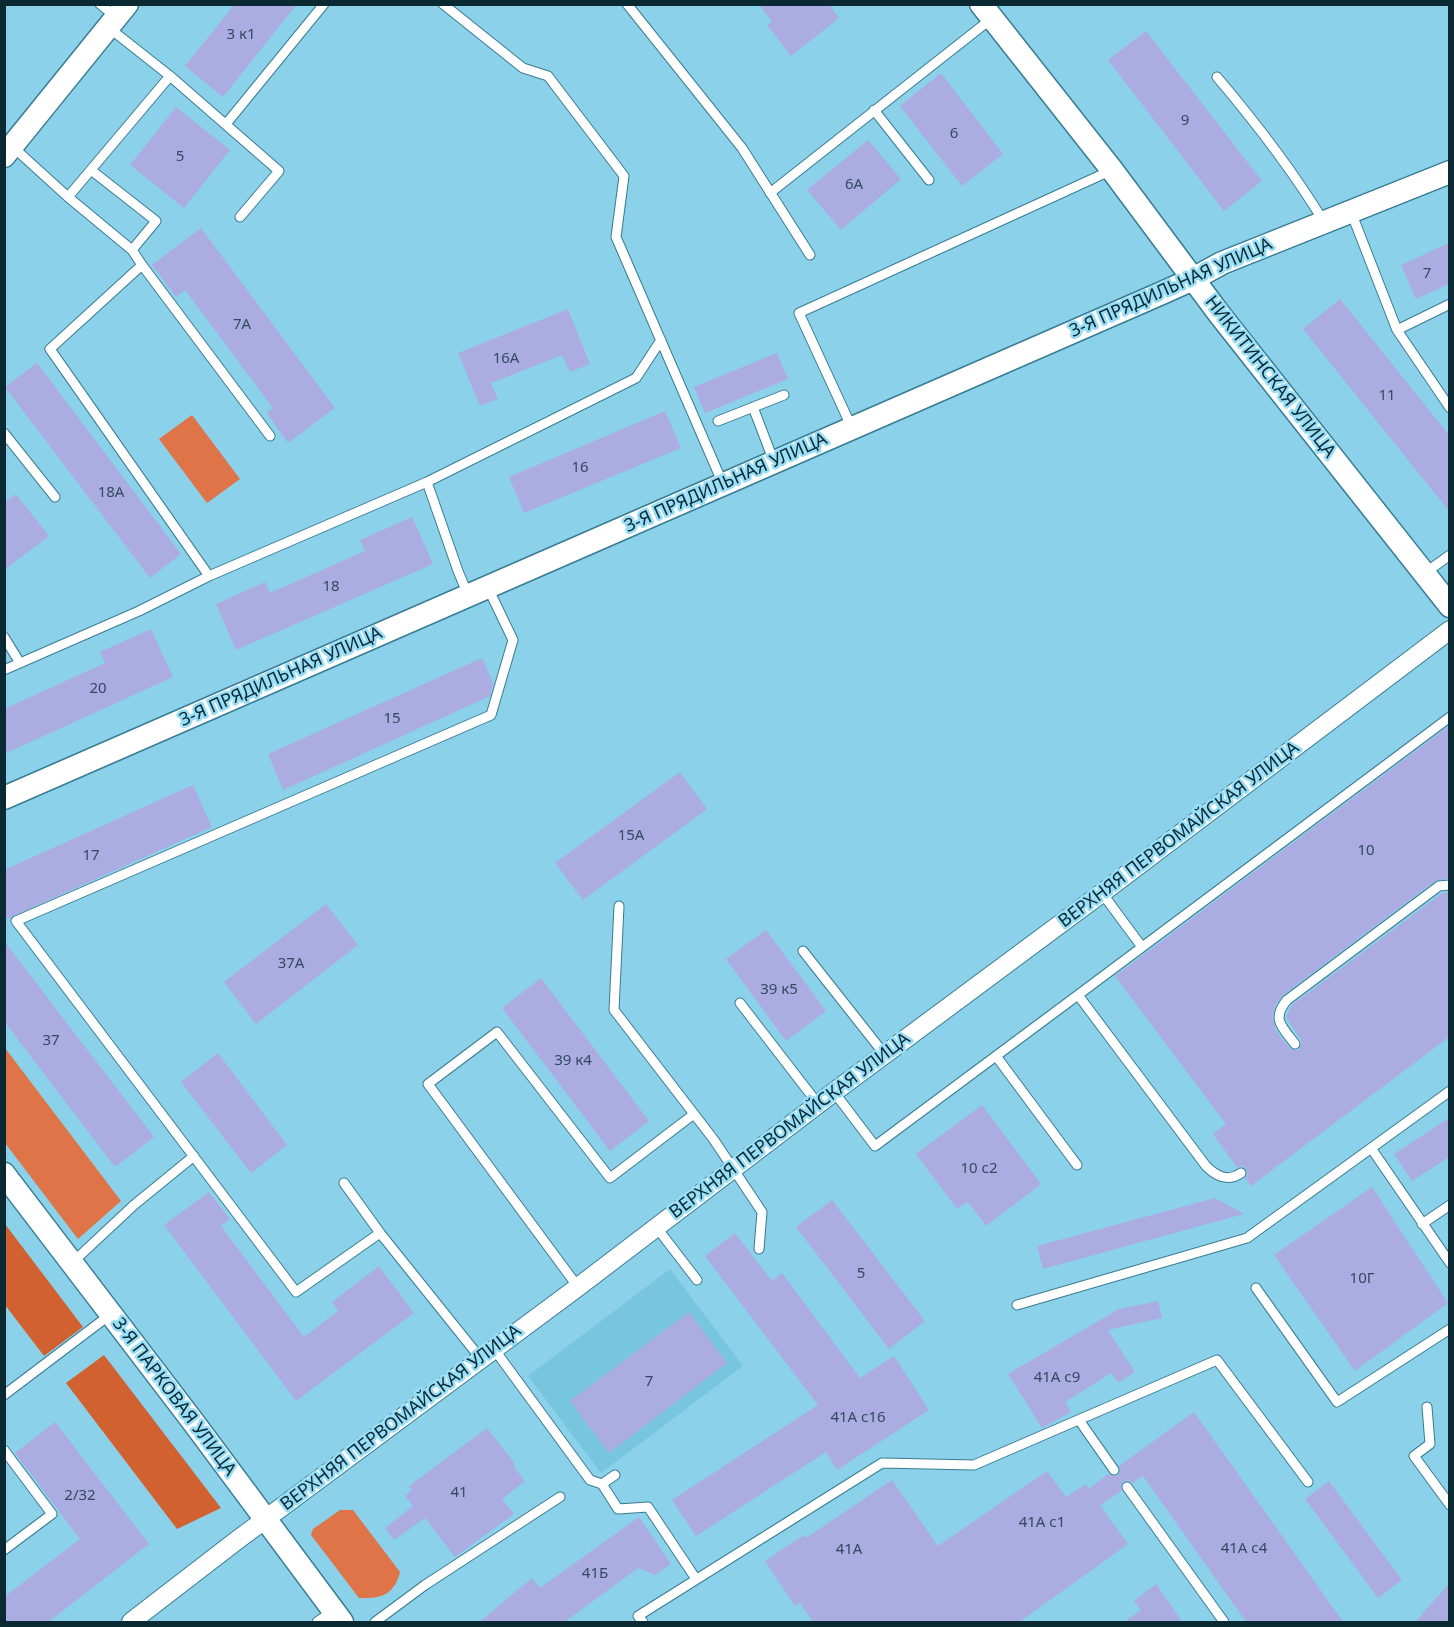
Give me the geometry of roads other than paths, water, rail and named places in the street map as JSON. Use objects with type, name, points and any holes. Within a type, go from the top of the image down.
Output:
[{"type":"street","name":"НИКИТИНСКАЯ УЛИЦА","points":[[986,12],[1112,170],[1193,279],[1449,606]]},
{"type":"street","points":[[9,152],[113,13]]},
{"type":"street","name":"3-Я ПРЯДИЛЬНАЯ УЛИЦА","points":[[4,798],[1193,279],[1222,263],[1449,172]]},
{"type":"street","name":"ВЕРХНЯЯ ПЕРВОМАЙСКАЯ УЛИЦА","points":[[131,1623],[265,1519],[657,1228],[818,1104],[1102,893],[1449,630]]},
{"type":"street","name":"3-Я ПАРКОВАЯ УЛИЦА","points":[[4,1174],[73,1262],[265,1519],[330,1619]]},
{"type":"lane","points":[[225,124],[324,4]]},
{"type":"lane","points":[[443,4],[523,68],[548,76],[624,176],[616,237],[723,484]]},
{"type":"lane","points":[[627,4],[742,148],[810,255]]},
{"type":"lane","points":[[770,193],[874,110],[986,12]]},
{"type":"lane","points":[[113,13],[170,76],[279,171],[240,217]]},
{"type":"lane","points":[[68,197],[170,76]]},
{"type":"lane","points":[[1216,77],[1251,117],[1324,222]]},
{"type":"lane","points":[[874,110],[929,180]]},
{"type":"lane","points":[[9,152],[132,250],[270,436]]},
{"type":"lane","points":[[91,170],[156,222],[132,250]]},
{"type":"lane","points":[[852,428],[799,312],[1112,170]]},
{"type":"lane","points":[[1351,212],[1397,330],[1449,408]]},
{"type":"lane","points":[[142,265],[50,349],[209,576]]},
{"type":"lane","points":[[1397,330],[1449,304]]},
{"type":"lane","points":[[4,670],[139,611],[209,576],[427,482],[636,378],[661,340]]},
{"type":"lane","points":[[718,421],[784,395]]},
{"type":"lane","points":[[753,407],[774,462]]},
{"type":"lane","points":[[4,434],[55,497]]},
{"type":"lane","points":[[380,1233],[296,1292],[16,921],[491,714],[513,640],[478,592],[458,571],[427,482]]},
{"type":"lane","points":[[1425,573],[1449,555]]},
{"type":"lane","points":[[4,637],[20,663]]},
{"type":"lane","points":[[834,1092],[875,1146],[1449,717]]},
{"type":"lane","points":[[1295,1044],[1278,1022],[1279,1013],[1287,1000],[1439,886],[1449,885]]},
{"type":"lane","points":[[1102,893],[1142,947]]},
{"type":"lane","points":[[619,906],[614,1010],[734,1168],[762,1212],[759,1249]]},
{"type":"lane","points":[[803,951],[885,1055]]},
{"type":"lane","points":[[1078,995],[1206,1166],[1214,1174],[1228,1179],[1242,1173]]},
{"type":"lane","points":[[740,1003],[818,1104]]},
{"type":"lane","points":[[578,1287],[428,1084],[497,1032],[610,1178],[694,1114]]},
{"type":"lane","points":[[996,1056],[1077,1165]]},
{"type":"lane","points":[[1017,1305],[1247,1238],[1449,1091]]},
{"type":"lane","points":[[1371,1148],[1449,1263]]},
{"type":"lane","points":[[73,1262],[134,1205],[194,1156]]},
{"type":"lane","points":[[344,1183],[380,1233],[487,1354],[590,1480],[602,1484],[618,1509],[648,1507],[696,1579]]},
{"type":"lane","points":[[1422,1224],[1449,1205]]},
{"type":"lane","points":[[657,1228],[697,1280]]},
{"type":"lane","points":[[1256,1288],[1337,1402],[1449,1329]]},
{"type":"lane","points":[[4,1395],[111,1314]]},
{"type":"lane","points":[[643,1623],[638,1616],[882,1463],[974,1465],[1217,1360],[1308,1482]]},
{"type":"lane","points":[[1427,1407],[1430,1443],[1414,1455],[1449,1505]]},
{"type":"lane","points":[[1079,1420],[1114,1470]]},
{"type":"lane","points":[[4,1449],[52,1514],[4,1550]]},
{"type":"lane","points":[[602,1484],[615,1474]]},
{"type":"lane","points":[[1127,1487],[1224,1623]]},
{"type":"lane","points":[[375,1623],[425,1585],[560,1497]]}]
